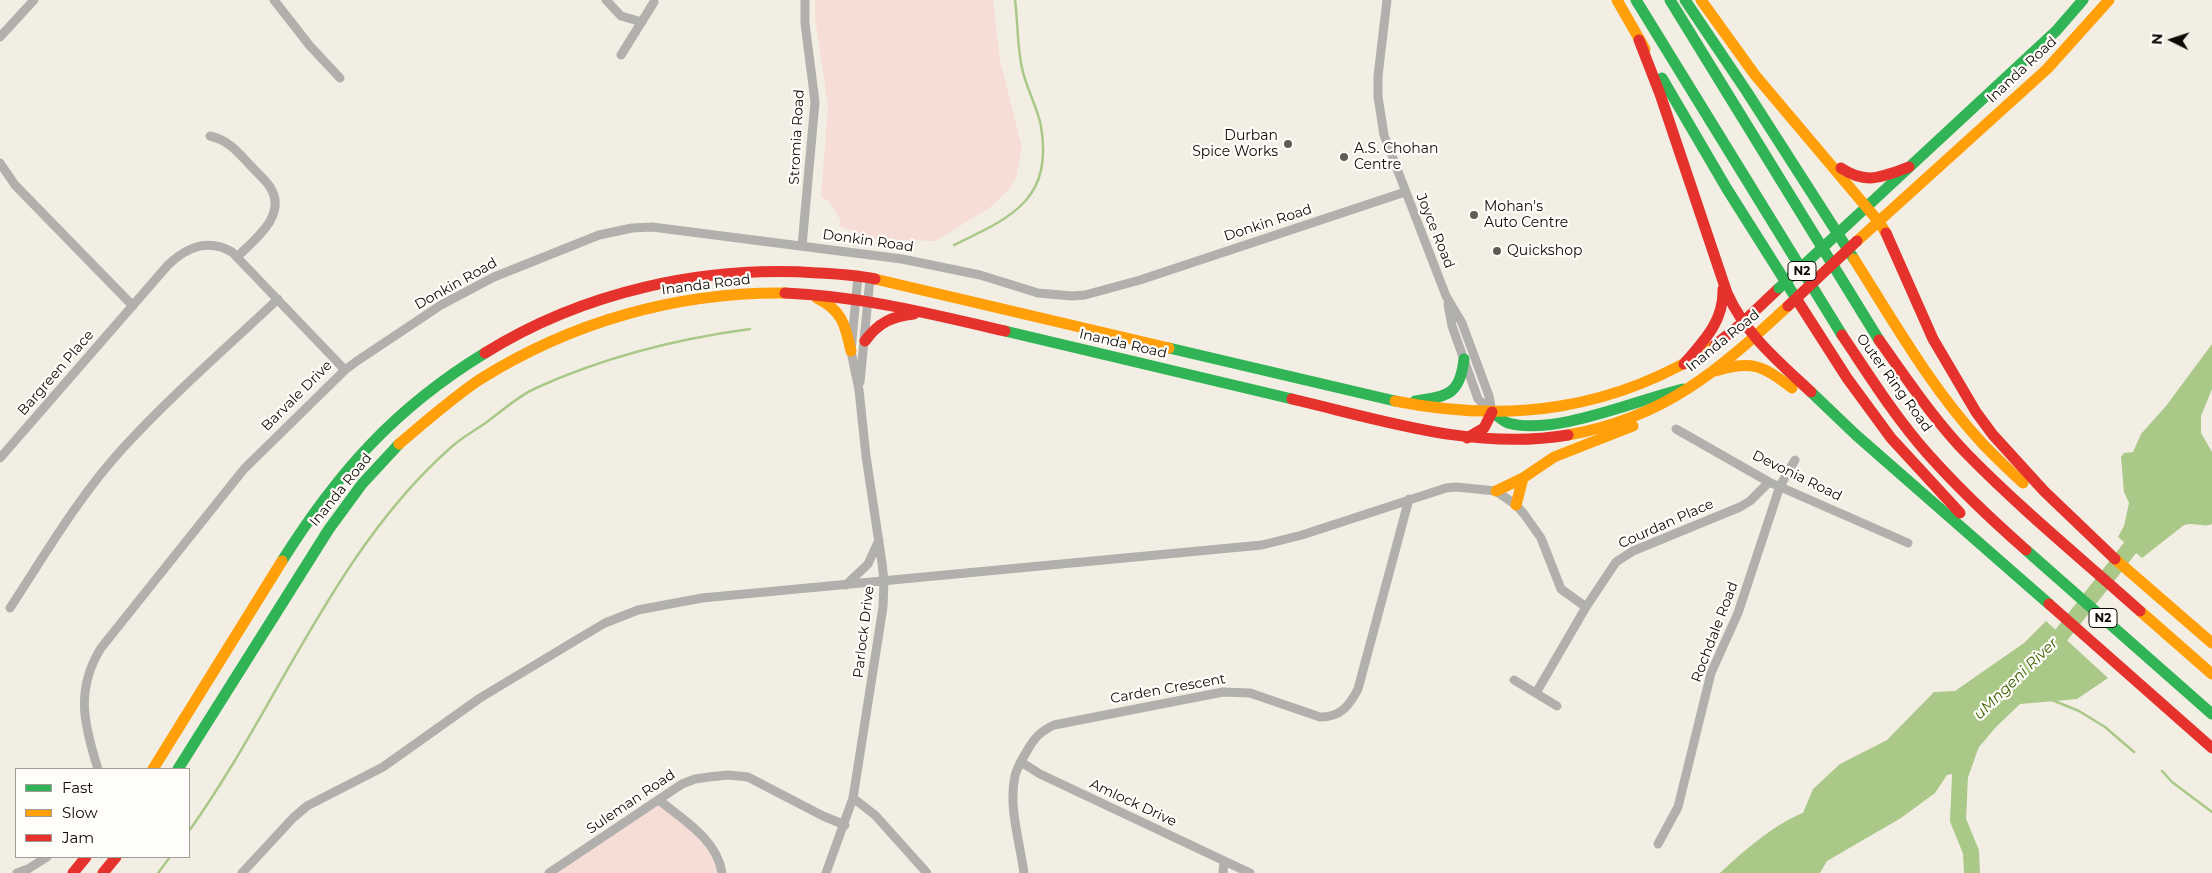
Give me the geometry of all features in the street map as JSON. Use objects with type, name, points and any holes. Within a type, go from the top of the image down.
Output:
[{"type":"main road","points":[[1616,0],[1727,189],[1847,378],[1891,438],[1980,538],[2017,576],[2210,746]]},
{"type":"main road","name":"Outer Ring Road","points":[[1636,0],[1834,323],[1899,418],[1927,453],[1994,522],[2212,714]]},
{"type":"main road","name":"Outer Ring Road","points":[[1670,0],[1877,337],[1934,416],[1967,454],[2014,499],[2212,674]]},
{"type":"main road","points":[[1685,0],[1747,92],[1926,372],[1982,443],[2066,513],[2212,643]]},
{"type":"main road","points":[[1701,0],[1756,75],[1868,206],[1879,222],[1887,235],[1940,354],[1993,434],[2030,482]]},
{"type":"main road","name":"Inanda Road","points":[[154,768],[284,557],[333,487],[389,425],[429,391],[467,364],[509,339],[558,315],[610,296],[705,275],[803,272],[858,276],[1444,410],[1492,412],[1546,408],[1605,395],[1652,379],[1684,364],[1715,345],[1742,323],[2056,31],[2083,0]]},
{"type":"main road","name":"Inanda Road","points":[[179,768],[318,544],[342,510],[386,458],[420,425],[486,376],[517,358],[567,334],[660,305],[720,295],[807,294],[855,298],[1412,428],[1466,438],[1522,441],[1589,432],[1633,418],[1691,387],[1715,371],[1754,338],[1900,201],[2047,69],[2109,0]]},
{"type":"main road","points":[[1639,40],[1660,94],[1727,293],[1742,323],[1754,338],[1856,435]]},
{"type":"main road","points":[[1820,151],[1852,176],[1874,179],[1909,168]]},
{"type":"main road","points":[[1684,364],[1719,319],[1724,296],[1721,276]]},
{"type":"main road","points":[[807,294],[831,304],[837,309],[842,318],[851,351]]},
{"type":"main road","points":[[865,340],[873,329],[890,318],[924,313]]},
{"type":"main road","points":[[1405,402],[1433,398],[1455,391],[1462,381],[1464,359]]},
{"type":"main road","points":[[1715,371],[1741,363],[1753,363],[1764,367],[1856,435],[1980,538]]},
{"type":"main road","points":[[1466,438],[1484,428],[1492,412],[1498,420],[1511,425],[1524,426],[1572,420],[1616,409],[1669,391],[1691,387]]},
{"type":"main road","points":[[1496,492],[1523,478],[1554,457],[1645,420],[1683,397],[1691,387]]},
{"type":"main road","points":[[1516,505],[1523,478]]},
{"type":"main road","points":[[73,873],[85,858]]},
{"type":"main road","points":[[104,873],[115,858]]},
{"type":"street","points":[[0,37],[34,0]]},
{"type":"street","points":[[274,0],[310,46],[340,78]]},
{"type":"street","points":[[606,0],[621,16],[642,22]]},
{"type":"street","name":"Stromia Road","points":[[802,246],[815,102],[805,23],[805,0]]},
{"type":"street","name":"Joyce Road","points":[[1386,0],[1380,46],[1378,97],[1384,135],[1446,296],[1462,323],[1489,396],[1492,412]]},
{"type":"street","points":[[621,55],[654,2]]},
{"type":"street","points":[[210,136],[220,138],[230,144],[270,186],[275,200],[275,210],[268,226],[237,257]]},
{"type":"street","points":[[1,167],[16,185],[133,306]]},
{"type":"street","name":"Donkin Road","points":[[345,370],[441,305],[467,291],[522,264],[607,233],[632,228],[652,227],[950,267],[1038,293],[1079,296],[1140,280],[1405,192]]},
{"type":"street","name":"Barvale Drive","points":[[98,768],[90,742],[84,706],[87,675],[101,648],[244,469],[345,370],[278,299],[226,248],[216,245],[192,247],[168,265],[133,306]]},
{"type":"street","name":"Parlock Drive","points":[[826,873],[845,825],[853,798],[884,607],[884,581],[879,540],[866,456],[859,390],[851,351],[858,276]]},
{"type":"street","name":"Parlock Drive","points":[[859,390],[870,278]]},
{"type":"street","name":"Joyce Road","points":[[1446,296],[1452,326],[1478,399],[1492,412]]},
{"type":"street","points":[[10,608],[71,512],[124,447],[176,394],[278,299]]},
{"type":"street","name":"Bargreen Place","points":[[0,458],[133,306]]},
{"type":"street","name":"Devonia Road","points":[[1676,429],[1769,482],[1908,543]]},
{"type":"street","name":"Rochdale Road","points":[[1658,844],[1678,807],[1712,672],[1738,613],[1780,486],[1795,460]]},
{"type":"street","name":"Courdan Place","points":[[1536,693],[1586,607],[1612,567],[1621,558],[1633,551],[1740,507],[1750,501],[1769,482]]},
{"type":"street","points":[[242,873],[293,818],[315,801],[383,767],[480,698],[606,623],[638,610],[682,601],[1262,545],[1302,535],[1409,498],[1456,487],[1496,492],[1516,505],[1541,538],[1561,589],[1586,607]]},
{"type":"street","name":"Carden Crescent","points":[[1024,873],[1014,802],[1015,775],[1036,737],[1044,730],[1054,725],[1223,692],[1250,693],[1320,717],[1330,717],[1343,711],[1358,689],[1409,498]]},
{"type":"street","points":[[846,585],[868,564],[879,540]]},
{"type":"street","points":[[1514,680],[1557,706]]},
{"type":"street","name":"Amlock Drive","points":[[1021,762],[1040,774],[1250,873]]},
{"type":"street","name":"Suleman Road","points":[[549,873],[682,784],[694,779],[739,775],[753,778],[823,816],[845,825]]},
{"type":"street","points":[[853,798],[875,814],[928,873]]},
{"type":"street","points":[[659,800],[706,840],[720,862],[722,873]]},
{"type":"street","points":[[17,873],[28,869],[45,858]]},
{"type":"street","points":[[1223,873],[1224,861]]},
{"type":"shaded area","points":[[815,0],[993,0],[1000,60],[1022,147],[1016,178],[1010,188],[992,206],[936,241],[877,239],[839,226],[841,221],[828,200],[821,198],[828,106],[815,18]]},
{"type":"shaded area","points":[[658,801],[693,831],[713,855],[719,873],[551,873]]},
{"type":"water","points":[[2212,344],[2212,389],[2201,416],[2201,433],[2212,452],[2212,524],[2184,525],[2142,558],[2118,537],[2124,526],[2129,503],[2124,492],[2121,457],[2124,453],[2133,452],[2141,434],[2166,406]]},
{"type":"water","points":[[2046,621],[2108,678],[2077,699],[2020,704],[1996,727],[1957,773],[1947,775],[1935,793],[1901,818],[1827,861],[1820,873],[1720,873],[1770,831],[1803,813],[1813,789],[1840,764],[1887,740],[1934,692],[1955,691],[2024,643]]},
{"type":"waterway","points":[[954,245],[1010,215],[1024,203],[1034,189],[1041,172],[1043,151],[1041,126],[1022,68],[1015,0]]},
{"type":"waterway","points":[[190,830],[251,734],[339,583],[372,535],[408,491],[452,446],[523,395],[562,377],[614,358],[668,344],[750,329]]},
{"type":"waterway","name":"uMngeni River","points":[[2048,652],[2137,539],[2141,528]]},
{"type":"waterway","points":[[2052,700],[2079,711],[2105,727],[2134,752]]},
{"type":"waterway","points":[[1971,745],[1960,776],[1958,820],[1971,852],[1972,873]]},
{"type":"waterway","points":[[2162,771],[2172,782],[2212,812]]},
{"type":"waterway","points":[[158,873],[169,858]]},
{"type":"traffic: fast","points":[[1636,0],[1842,335]]},
{"type":"traffic: fast","points":[[1670,0],[1879,340]]},
{"type":"traffic: fast","points":[[1685,0],[1747,92],[1854,259]]},
{"type":"traffic: fast","points":[[1848,224],[2056,31],[2083,0]]},
{"type":"traffic: fast","points":[[1662,78],[1727,189],[1799,303]]},
{"type":"traffic: fast","points":[[1779,288],[1848,224]]},
{"type":"traffic: fast","points":[[1005,331],[1292,399]]},
{"type":"traffic: fast","points":[[1169,348],[1395,401]]},
{"type":"traffic: fast","points":[[282,561],[325,499],[371,444],[423,396],[485,353]]},
{"type":"traffic: fast","points":[[1415,401],[1450,392],[1459,380],[1464,359]]},
{"type":"traffic: fast","points":[[1492,412],[1508,423],[1527,426],[1548,425],[1595,415],[1683,389]]},
{"type":"traffic: fast","points":[[1811,392],[1856,435],[2049,604]]},
{"type":"traffic: fast","points":[[179,768],[329,529],[362,484],[399,444]]},
{"type":"traffic: fast","points":[[2026,550],[2212,714]]},
{"type":"traffic: slow","points":[[1617,0],[1645,49]]},
{"type":"traffic: slow","points":[[1701,0],[1755,75],[1879,222],[1886,233]]},
{"type":"traffic: slow","points":[[1857,241],[2047,69],[2109,0]]},
{"type":"traffic: slow","points":[[1854,259],[1914,354],[1946,400],[1982,443],[2023,483]]},
{"type":"traffic: slow","points":[[875,279],[1169,348]]},
{"type":"traffic: slow","points":[[399,444],[479,380],[550,342],[588,327],[626,314],[704,298],[744,294],[785,293]]},
{"type":"traffic: slow","points":[[817,298],[838,314],[847,334],[851,351]]},
{"type":"traffic: slow","points":[[1568,435],[1634,417],[1662,404],[1714,370],[1788,306]]},
{"type":"traffic: slow","points":[[1395,401],[1438,408],[1479,411],[1520,411],[1561,406],[1600,397],[1639,384],[1677,367],[1715,345]]},
{"type":"traffic: slow","points":[[1715,371],[1748,365],[1773,374],[1792,388]]},
{"type":"traffic: slow","points":[[1496,491],[1523,478],[1554,457],[1633,426]]},
{"type":"traffic: slow","points":[[1516,505],[1523,478]]},
{"type":"traffic: slow","points":[[2115,559],[2212,643]]},
{"type":"traffic: slow","points":[[154,768],[282,561]]},
{"type":"traffic: slow","points":[[2140,611],[2212,674]]},
{"type":"traffic: jam","points":[[1639,40],[1660,94],[1727,293],[1753,335],[1811,392]]},
{"type":"traffic: jam","points":[[1841,168],[1859,176],[1875,178],[1909,167]]},
{"type":"traffic: jam","points":[[1886,233],[1933,339],[1976,412],[1993,435],[2044,491],[2115,559]]},
{"type":"traffic: jam","points":[[1788,306],[1857,241]]},
{"type":"traffic: jam","points":[[485,353],[523,332],[562,314],[603,299],[645,287],[731,274],[775,272],[839,274],[875,279]]},
{"type":"traffic: jam","points":[[1715,345],[1741,324],[1779,288]]},
{"type":"traffic: jam","points":[[1684,364],[1705,339],[1716,321],[1720,311],[1723,289]]},
{"type":"traffic: jam","points":[[785,293],[868,302],[923,312],[1005,331]]},
{"type":"traffic: jam","points":[[1799,303],[1847,378],[1891,438],[1960,513]]},
{"type":"traffic: jam","points":[[865,341],[880,325],[892,319],[914,314]]},
{"type":"traffic: jam","points":[[1842,335],[1915,439],[1951,479],[2026,550]]},
{"type":"traffic: jam","points":[[1879,340],[1932,414],[1968,455],[2031,515],[2140,611]]},
{"type":"traffic: jam","points":[[1292,399],[1394,424],[1463,436],[1533,439],[1568,435]]},
{"type":"traffic: jam","points":[[1467,438],[1484,428],[1492,412]]},
{"type":"traffic: jam","points":[[2049,604],[2212,748]]},
{"type":"traffic: jam","points":[[73,873],[85,858]]},
{"type":"traffic: jam","points":[[103,873],[115,858]]},
{"type":"place","name":"Durban Spice Works","points":[[1288,144]]},
{"type":"place","name":"A.S. Chohan Centre","points":[[1344,157]]},
{"type":"place","name":"Mohan's Auto Centre","points":[[1474,215]]},
{"type":"place","name":"Quickshop","points":[[1497,251]]}]
